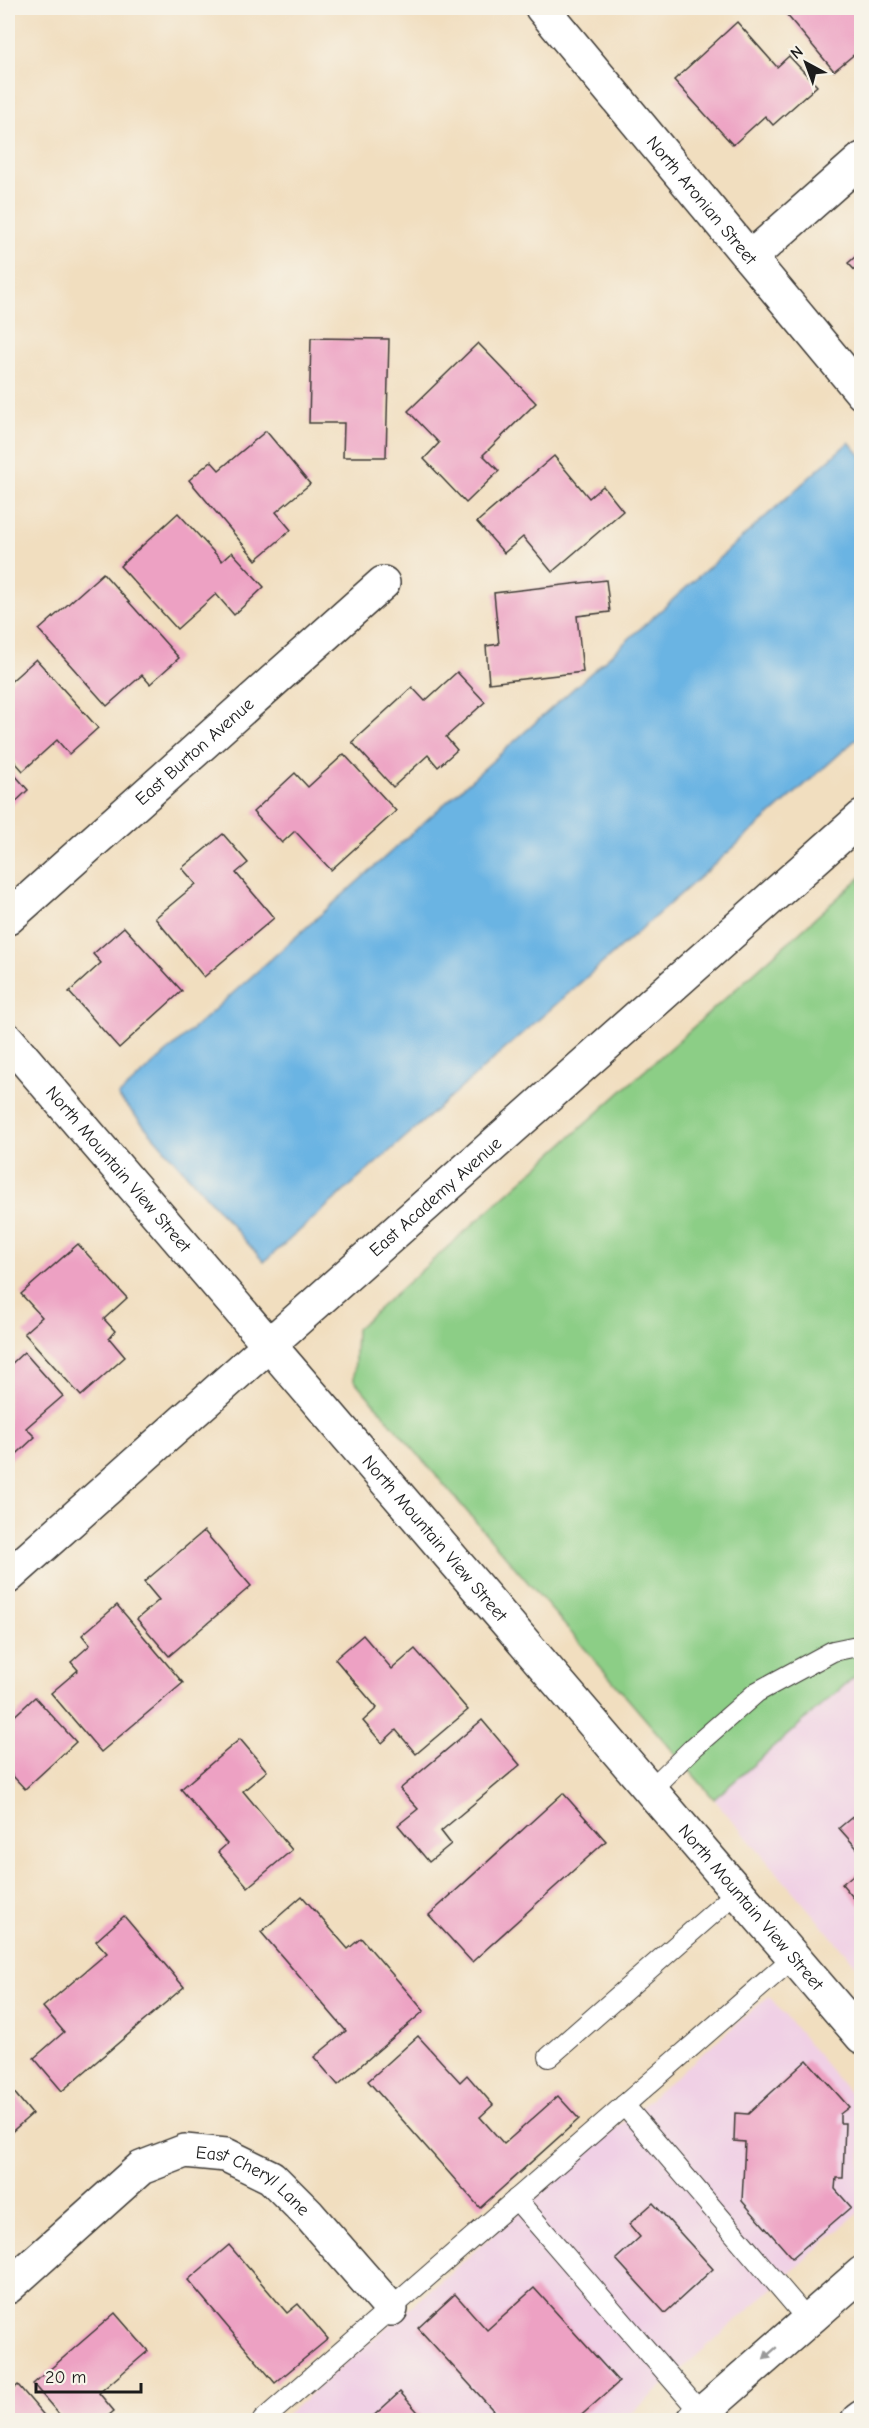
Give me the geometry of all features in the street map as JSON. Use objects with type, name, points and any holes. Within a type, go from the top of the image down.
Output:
[{"type":"street","name":"North Aronian Street","points":[[542,8],[861,393]]},
{"type":"street","points":[[750,258],[861,159]]},
{"type":"street","name":"East Burton Avenue","points":[[8,918],[383,583]]},
{"type":"street","name":"East Academy Avenue","points":[[8,1577],[861,817]]},
{"type":"street","name":"North Mountain View Street","points":[[8,1040],[861,2037]]},
{"type":"street","name":"East Cheryl Lane","points":[[8,2287],[141,2168],[185,2151],[226,2155],[271,2177],[309,2215],[391,2309]]},
{"type":"street","points":[[698,2417],[861,2273]]},
{"type":"street","points":[[858,2421],[861,2417]]},
{"type":"lane","points":[[650,1790],[694,1747],[757,1692],[833,1651],[861,1645]]},
{"type":"lane","points":[[549,2056],[737,1892]]},
{"type":"lane","points":[[263,2421],[793,1958]]},
{"type":"lane","points":[[624,2105],[808,2320]]},
{"type":"lane","points":[[516,2199],[698,2417]]},
{"type":"shaded area","points":[[861,1671],[861,1971],[714,1799]]},
{"type":"shaded area","points":[[769,1996],[861,2107],[861,2210],[624,2420],[280,2420]]},
{"type":"green space","points":[[861,877],[861,1671],[714,1799],[354,1380],[356,1329]]},
{"type":"water","points":[[849,442],[862,457],[861,735],[264,1262],[118,1096]]},
{"type":"building","points":[[781,8],[862,8],[862,48],[834,71]]},
{"type":"building","points":[[737,22],[777,67],[789,56],[817,86],[773,125],[765,116],[733,145],[674,80]]},
{"type":"building","points":[[862,251],[862,278],[848,263]]},
{"type":"building","points":[[311,338],[389,339],[386,457],[343,457],[344,423],[309,423]]},
{"type":"building","points":[[478,343],[536,403],[483,455],[499,471],[466,503],[424,459],[439,443],[408,411]]},
{"type":"building","points":[[266,431],[310,484],[276,512],[291,530],[256,560],[189,480],[211,461],[219,470]]},
{"type":"building","points":[[554,456],[589,498],[603,486],[623,511],[552,572],[523,537],[504,553],[477,522]]},
{"type":"building","points":[[178,513],[222,561],[232,552],[264,587],[234,615],[216,594],[177,629],[120,566]]},
{"type":"building","points":[[103,573],[179,658],[150,684],[142,675],[107,706],[39,630]]},
{"type":"building","points":[[606,580],[610,612],[577,616],[583,672],[489,683],[486,646],[499,644],[494,593]]},
{"type":"building","points":[[36,659],[98,728],[69,754],[57,740],[23,771],[8,754],[8,684]]},
{"type":"building","points":[[457,672],[485,702],[446,737],[457,750],[438,767],[428,755],[393,787],[352,742],[412,687],[425,701]]},
{"type":"building","points":[[344,754],[396,811],[331,870],[295,831],[282,843],[253,812],[295,773],[308,787]]},
{"type":"building","points":[[8,767],[28,790],[8,809]]},
{"type":"building","points":[[223,834],[248,863],[236,873],[274,918],[204,977],[155,918],[196,884],[182,868]]},
{"type":"building","points":[[124,927],[182,991],[119,1048],[69,992],[101,963],[93,954]]},
{"type":"building","points":[[78,1244],[127,1298],[104,1319],[115,1331],[109,1338],[125,1357],[81,1396],[24,1333],[42,1317],[21,1294]]},
{"type":"building","points":[[24,1352],[63,1396],[26,1428],[35,1437],[8,1462],[8,1367]]},
{"type":"building","points":[[204,1531],[251,1586],[169,1656],[137,1619],[159,1600],[144,1582]]},
{"type":"building","points":[[117,1605],[183,1683],[101,1752],[51,1693],[78,1670],[71,1662],[90,1645],[82,1635]]},
{"type":"building","points":[[363,1635],[392,1669],[415,1649],[468,1710],[416,1754],[396,1730],[382,1743],[363,1721],[377,1708],[335,1659]]},
{"type":"building","points":[[35,1697],[76,1742],[25,1789],[12,1775],[8,1779],[8,1719],[9,1721]]},
{"type":"building","points":[[482,1720],[520,1765],[441,1831],[451,1844],[429,1862],[398,1825],[418,1809],[400,1789]]},
{"type":"building","points":[[240,1739],[267,1771],[243,1791],[292,1850],[248,1887],[218,1852],[227,1844],[181,1789]]},
{"type":"building","points":[[563,1793],[606,1841],[472,1962],[429,1915]]},
{"type":"building","points":[[862,1809],[862,1854],[839,1828]]},
{"type":"building","points":[[862,1868],[862,1908],[842,1884]]},
{"type":"building","points":[[302,1896],[348,1949],[361,1938],[424,2011],[338,2085],[314,2057],[346,2031],[261,1932]]},
{"type":"building","points":[[124,1916],[184,1987],[62,2091],[34,2058],[64,2032],[43,2007],[107,1953],[96,1941]]},
{"type":"building","points":[[418,2036],[460,2082],[467,2075],[493,2105],[480,2117],[504,2144],[558,2096],[579,2119],[480,2208],[368,2081]]},
{"type":"building","points":[[807,2060],[849,2107],[840,2114],[840,2123],[845,2123],[843,2178],[836,2178],[835,2189],[851,2207],[792,2258],[742,2201],[745,2142],[734,2141],[735,2113],[748,2114]]},
{"type":"building","points":[[8,2085],[32,2114],[8,2135]]},
{"type":"building","points":[[653,2203],[713,2269],[665,2313],[616,2259],[640,2237],[629,2224]]},
{"type":"building","points":[[229,2245],[287,2313],[298,2304],[328,2339],[275,2383],[188,2280]]},
{"type":"building","points":[[534,2288],[619,2382],[576,2420],[502,2420],[418,2328],[455,2294],[487,2330]]},
{"type":"building","points":[[115,2313],[148,2351],[99,2393],[114,2411],[103,2420],[64,2420],[33,2384]]},
{"type":"building","points":[[18,2385],[48,2420],[8,2420],[8,2394]]},
{"type":"building","points":[[400,2392],[425,2420],[369,2420]]}]
